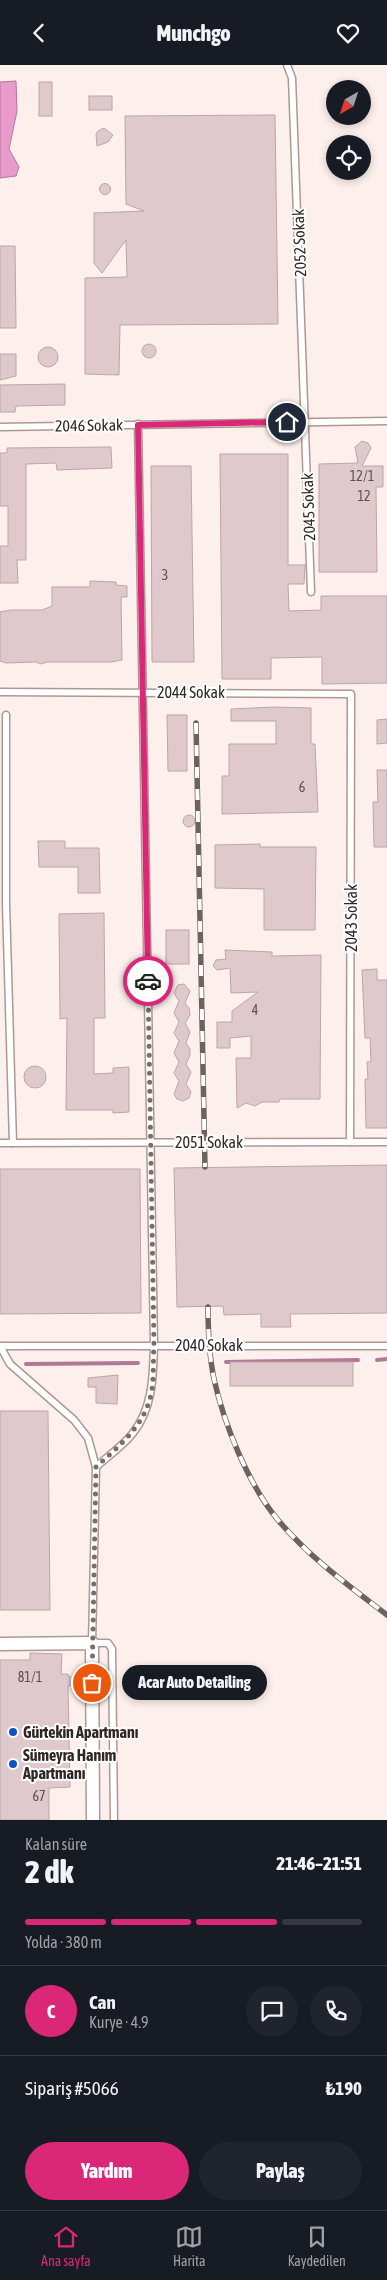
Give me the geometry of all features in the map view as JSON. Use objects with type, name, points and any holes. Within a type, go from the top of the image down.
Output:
[{"type":"street","points":[[0,1644],[92,1643],[93,1820]]},
{"type":"lane","name":"2052 Sokak","points":[[287,65],[292,78],[306,422]]},
{"type":"lane","name":"2046 Sokak","points":[[0,427],[387,421]]},
{"type":"lane","name":"2045 Sokak","points":[[306,422],[311,592]]},
{"type":"lane","points":[[96,1467],[133,1433],[145,1412],[152,1389],[154,1345],[138,425]]},
{"type":"lane","name":"2044 Sokak","points":[[0,692],[351,694]]},
{"type":"lane","name":"2043 Sokak","points":[[350,1141],[351,694]]},
{"type":"lane","points":[[6,715],[3,904],[14,1143]]},
{"type":"lane","name":"2051 Sokak","points":[[0,1143],[387,1142]]},
{"type":"lane","points":[[0,1346],[10,1365],[74,1420],[88,1438],[96,1467],[92,1643],[108,1643],[112,1649],[114,1820]]},
{"type":"lane","name":"2040 Sokak","points":[[0,1346],[387,1346]]},
{"type":"shaded area","points":[[16,81],[17,111],[9,149],[19,167],[16,176],[0,178],[0,82]]},
{"type":"building","points":[[39,82],[52,82],[52,116],[39,116]]},
{"type":"building","points":[[89,96],[112,96],[112,110],[89,110]]},
{"type":"building","points":[[275,115],[278,324],[120,325],[119,375],[85,374],[85,278],[127,277],[126,240],[102,273],[94,263],[94,213],[144,211],[126,204],[125,116]]},
{"type":"building","points":[[104,128],[113,135],[108,142],[97,146],[96,134]]},
{"type":"building","points":[[105,183],[111,189],[105,195],[99,189]]},
{"type":"building","points":[[0,246],[15,246],[16,328],[0,328]]},
{"type":"building","points":[[146,344],[152,344],[156,351],[152,358],[146,358],[142,354],[142,348]]},
{"type":"building","points":[[48,347],[55,350],[58,357],[55,364],[48,367],[41,364],[38,357],[41,350]]},
{"type":"building","points":[[0,354],[16,354],[16,376],[0,380]]},
{"type":"building","points":[[65,384],[65,405],[16,406],[15,412],[0,412],[0,385]]},
{"type":"building","points":[[362,441],[368,443],[371,448],[362,466],[383,466],[383,487],[376,487],[377,572],[319,572],[319,464],[358,463],[355,447]]},
{"type":"building","points":[[111,447],[112,468],[57,470],[56,463],[26,464],[26,560],[17,560],[18,583],[0,583],[0,546],[8,546],[8,506],[0,506],[0,453],[7,453],[7,448]]},
{"type":"building","points":[[220,454],[288,454],[288,565],[305,565],[304,584],[288,584],[289,611],[321,610],[321,596],[387,596],[387,683],[322,684],[322,657],[271,658],[271,679],[222,679]]},
{"type":"building","points":[[151,466],[191,466],[194,662],[152,662]]},
{"type":"building","points":[[90,581],[116,582],[116,585],[127,586],[127,597],[121,597],[122,660],[111,662],[48,662],[40,664],[36,662],[6,663],[0,661],[0,612],[42,610],[52,606],[52,587],[90,587]]},
{"type":"building","points":[[311,708],[311,744],[315,744],[318,812],[222,814],[222,776],[229,776],[229,744],[276,744],[276,721],[231,721],[231,709]]},
{"type":"building","points":[[167,715],[187,715],[187,771],[168,771]]},
{"type":"building","points":[[387,719],[387,743],[377,744],[377,720]]},
{"type":"building","points":[[377,770],[387,770],[387,847],[374,847],[373,802],[378,802]]},
{"type":"building","points":[[187,815],[191,815],[195,821],[191,827],[187,827],[183,823],[183,819]]},
{"type":"building","points":[[38,841],[65,841],[65,848],[99,848],[100,893],[78,893],[78,867],[39,867]]},
{"type":"building","points":[[260,844],[260,847],[316,847],[315,930],[264,930],[264,889],[215,888],[215,845]]},
{"type":"building","points":[[104,913],[105,1018],[94,1018],[94,1074],[113,1073],[113,1068],[129,1067],[129,1112],[113,1113],[113,1110],[66,1110],[67,1018],[60,1019],[59,914]]},
{"type":"building","points":[[166,930],[189,930],[189,964],[166,964]]},
{"type":"building","points":[[225,950],[272,952],[272,956],[321,955],[320,1099],[280,1099],[279,1102],[262,1102],[255,1106],[246,1103],[237,1108],[236,1058],[251,1058],[251,1036],[230,1038],[230,1048],[217,1048],[217,1022],[232,1022],[232,1011],[258,992],[231,993],[230,968],[217,970],[213,966],[216,960],[226,959]]},
{"type":"building","points":[[377,969],[377,980],[387,980],[387,1128],[366,1128],[365,1079],[368,1079],[367,1062],[371,1062],[370,1038],[365,1038],[362,970]]},
{"type":"building","points":[[184,984],[190,991],[185,1003],[189,1008],[190,1015],[185,1023],[190,1032],[186,1043],[190,1049],[190,1055],[186,1064],[191,1072],[186,1084],[191,1092],[189,1098],[183,1101],[177,1099],[174,1094],[179,1081],[174,1073],[179,1062],[174,1053],[179,1041],[174,1033],[179,1022],[174,1013],[179,1001],[174,993],[178,985]]},
{"type":"building","points":[[35,1066],[43,1069],[46,1077],[43,1085],[35,1088],[27,1085],[24,1077],[27,1069]]},
{"type":"building","points":[[387,1165],[387,1313],[290,1314],[291,1327],[261,1327],[261,1314],[224,1315],[223,1306],[177,1307],[174,1168]]},
{"type":"building","points":[[0,1169],[140,1169],[141,1313],[0,1314]]},
{"type":"building","points":[[230,1362],[353,1362],[353,1386],[230,1386]]},
{"type":"building","points":[[118,1375],[117,1404],[96,1403],[96,1387],[88,1387],[88,1378]]},
{"type":"building","points":[[0,1411],[48,1411],[50,1610],[0,1610]]},
{"type":"building","points":[[30,1653],[62,1654],[61,1674],[68,1674],[70,1676],[70,1686],[68,1686],[70,1787],[49,1788],[49,1820],[0,1820],[0,1660],[30,1660]]},
{"type":"waterway","points":[[377,1360],[387,1359]]},
{"type":"waterway","points":[[226,1362],[358,1360]]},
{"type":"waterway","points":[[26,1364],[138,1363]]},
{"type":"railway","points":[[196,723],[205,1167]]},
{"type":"railway","points":[[208,1307],[210,1352],[218,1397],[238,1453],[257,1489],[290,1534],[330,1570],[387,1615]]},
{"type":"way so far","points":[[92,1683],[96,1467],[133,1433],[145,1412],[152,1389],[154,1345],[148,981]]},
{"type":"place","name":"Acar Auto Detailing","points":[[92,1683]]},
{"type":"place","name":"Gürtekin Apartmanı","points":[[13,1732]]},
{"type":"place","name":"Sümeyra Hanım Apartmanı","points":[[13,1764]]},
{"type":"route","points":[[148,981],[138,425],[287,422]]}]
